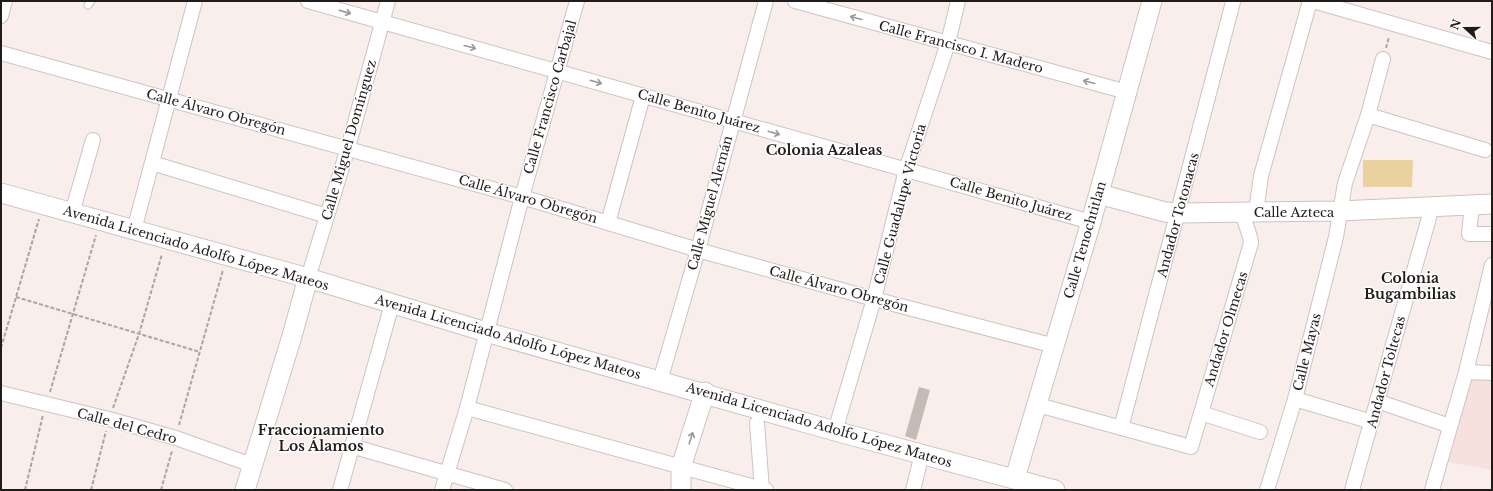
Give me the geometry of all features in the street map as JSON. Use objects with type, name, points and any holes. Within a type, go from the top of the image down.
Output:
[{"type":"street","points":[[1,16],[5,1]]},
{"type":"street","points":[[134,230],[195,1]]},
{"type":"street","name":"Calle Benito Juárez","points":[[308,1],[1091,222]]},
{"type":"street","name":"Calle Miguel Domínguez","points":[[308,278],[348,148],[388,1]]},
{"type":"street","name":"Calle Francisco Carbajal","points":[[442,490],[467,408],[522,197],[577,1]]},
{"type":"street","name":"Calle Miguel Alemán","points":[[660,381],[698,250],[766,1]]},
{"type":"street","name":"Calle Francisco I. Madero","points":[[795,1],[1127,92]]},
{"type":"street","name":"Calle Guadalupe Victoria","points":[[835,430],[874,299],[906,170],[948,43],[958,1]]},
{"type":"street","name":"Calle Tenochtitlan","points":[[1013,484],[1038,405],[1091,222],[1152,1]]},
{"type":"street","name":"Andador Olmecas","points":[[1122,428],[1191,447],[1251,243],[1250,236],[1244,223],[1261,176],[1310,1]]},
{"type":"street","points":[[1314,1],[1350,6],[1393,24],[1492,52]]},
{"type":"street","name":"Andador Totonacas","points":[[1122,428],[1233,2]]},
{"type":"street","name":"Calle Álvaro Obregón","points":[[1,53],[522,197],[698,250],[874,299],[1055,346]]},
{"type":"street","name":"Calle Mayas","points":[[1268,490],[1295,399],[1336,237],[1344,183],[1368,115],[1383,59]]},
{"type":"street","points":[[608,223],[643,96]]},
{"type":"street","points":[[1368,115],[1485,150]]},
{"type":"street","points":[[72,213],[93,140]]},
{"type":"street","points":[[152,163],[327,216]]},
{"type":"street","name":"Avenida Licenciado Adolfo López Mateos","points":[[1,193],[227,255],[486,332],[660,381],[705,392],[922,454],[1013,484],[1055,490]]},
{"type":"street","name":"Calle Azteca","points":[[1098,194],[1165,212],[1178,213],[1339,211],[1492,204]]},
{"type":"street","points":[[1472,205],[1469,234],[1492,234]]},
{"type":"street","name":"Andador Toltecas","points":[[1352,490],[1432,207]]},
{"type":"street","points":[[1432,490],[1488,295],[1492,265]]},
{"type":"street","points":[[245,490],[308,278]]},
{"type":"street","points":[[340,490],[351,446],[392,304]]},
{"type":"street","points":[[1466,372],[1492,373]]},
{"type":"street","points":[[681,490],[681,467],[705,392]]},
{"type":"street","name":"Calle del Cedro","points":[[1,393],[109,419],[176,438],[252,465]]},
{"type":"street","points":[[1295,399],[1372,422]]},
{"type":"street","points":[[1377,401],[1450,426]]},
{"type":"street","points":[[1038,405],[1122,428]]},
{"type":"street","points":[[467,408],[763,490],[757,423]]},
{"type":"street","points":[[1201,413],[1260,432]]},
{"type":"street","points":[[351,446],[447,472],[505,490]]},
{"type":"street","points":[[913,490],[922,454]]},
{"type":"path","points":[[1383,59],[1393,24]]},
{"type":"path","points":[[1,348],[43,204]]},
{"type":"path","points":[[25,490],[46,405],[74,314],[100,220]]},
{"type":"path","points":[[91,490],[109,419],[139,334],[167,239]]},
{"type":"path","points":[[161,490],[227,255]]},
{"type":"path","points":[[16,297],[200,352]]},
{"type":"shaded area","points":[[1363,160],[1413,160],[1412,187],[1363,187]]},
{"type":"shaded area","points":[[1492,379],[1492,470],[1448,462],[1471,380]]},
{"type":"building","points":[[919,387],[930,390],[916,440],[905,436]]},
{"type":"district","name":"Colonia Azaleas","points":[[824,150]]},
{"type":"district","name":"Colonia Bugambilias","points":[[1410,286]]},
{"type":"district","name":"Fraccionamiento Los Álamos","points":[[321,438]]}]
